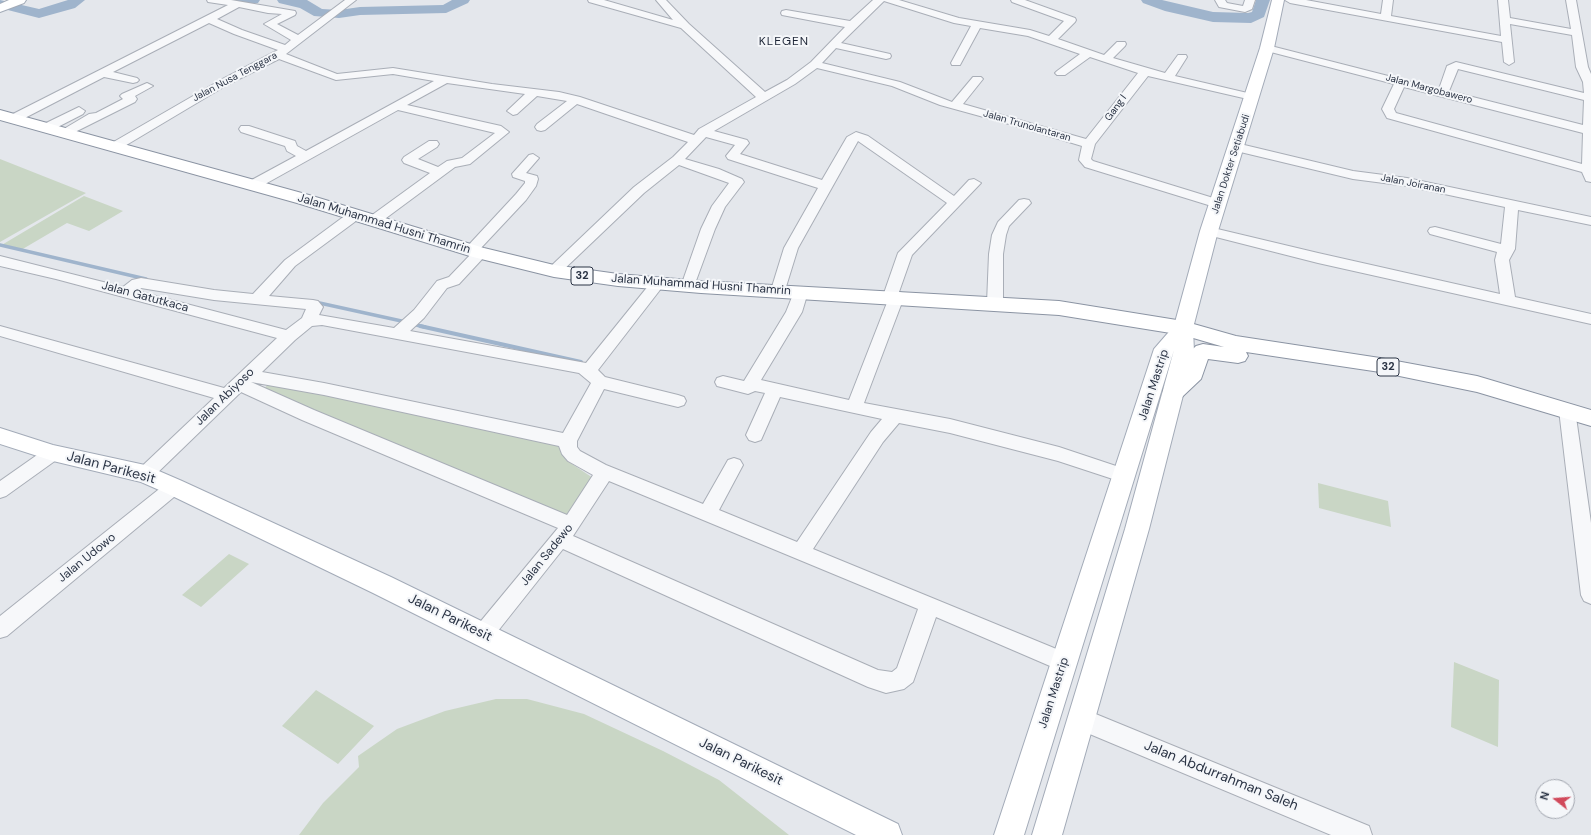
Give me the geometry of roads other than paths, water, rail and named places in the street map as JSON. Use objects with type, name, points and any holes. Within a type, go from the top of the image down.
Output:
[{"type":"highway","name":"Jalan Muhammad Husni Thamrin","points":[[6,119],[253,185],[475,252],[554,271],[610,280],[688,286],[778,290],[1059,308],[1182,328]]},
{"type":"highway","name":"32","points":[[1182,328],[1236,343],[1380,365],[1477,384],[1591,418]]},
{"type":"highway","points":[[1174,392],[1194,374],[1199,355],[1203,351],[1251,358],[1264,358],[1270,349]]},
{"type":"main road","name":"Jalan Dokter Setiabudi","points":[[1182,328],[1209,231],[1267,48],[1278,0]]},
{"type":"main road","points":[[2,8],[18,1]]},
{"type":"main road","name":"Jalan Mastrip","points":[[1047,835],[1137,529],[1174,392],[1184,352],[1182,328]]},
{"type":"main road","name":"Jalan Mastrip","points":[[1009,835],[1112,516],[1164,349],[1182,328]]},
{"type":"main road","name":"Jalan Parikesit","points":[[0,436],[53,453],[145,474],[174,487],[483,634],[887,835]]},
{"type":"main road","points":[[1112,516],[1137,529]]},
{"type":"street","points":[[212,0],[291,13],[269,24],[299,40]]},
{"type":"street","name":"Jalan Nusa Tenggara","points":[[114,148],[223,83],[282,52],[330,14],[351,0]]},
{"type":"street","points":[[593,0],[685,26]]},
{"type":"street","points":[[661,0],[685,26],[763,97]]},
{"type":"street","points":[[554,271],[639,190],[677,160],[699,136],[763,97],[792,82],[815,64],[852,25],[879,0]]},
{"type":"street","points":[[888,0],[949,19],[1016,29],[1089,52],[1145,72],[1252,97]]},
{"type":"street","points":[[1016,0],[1042,8],[1071,20],[1051,40]]},
{"type":"street","points":[[1042,8],[1055,0]]},
{"type":"street","points":[[1220,0],[1223,5],[1245,9],[1248,7],[1250,0]]},
{"type":"street","points":[[1290,0],[1506,40]]},
{"type":"street","points":[[1386,17],[1388,0]]},
{"type":"street","points":[[1503,0],[1509,62]]},
{"type":"street","points":[[1401,82],[1388,109],[1391,115],[1590,173],[1589,82],[1582,67],[1586,57],[1576,33],[1571,0]]},
{"type":"street","points":[[6,119],[103,73],[238,4]]},
{"type":"street","points":[[786,13],[852,25]]},
{"type":"street","points":[[210,18],[208,19],[336,77],[393,72],[576,99],[699,136],[743,143],[732,156],[826,186]]},
{"type":"street","points":[[1505,20],[1576,33]]},
{"type":"street","points":[[956,64],[977,24]]},
{"type":"street","points":[[833,44],[886,56]]},
{"type":"street","points":[[1106,59],[1121,44]]},
{"type":"street","name":"Jalan Margobawero","points":[[1267,48],[1590,130]]},
{"type":"street","points":[[1061,73],[1089,52]]},
{"type":"street","points":[[1168,78],[1182,57]]},
{"type":"street","name":"Jalan Trunolantaran","points":[[815,64],[896,84],[955,106],[1013,121],[1088,144]]},
{"type":"street","points":[[1443,93],[1453,66],[1456,65],[1590,98]]},
{"type":"street","name":"Gang I","points":[[1088,144],[1145,72]]},
{"type":"street","points":[[103,73],[133,80]]},
{"type":"street","points":[[955,106],[977,79]]},
{"type":"street","points":[[253,185],[444,80]]},
{"type":"street","points":[[55,131],[93,117],[98,117],[131,100],[126,96],[147,86]]},
{"type":"street","points":[[373,221],[439,172],[451,164],[466,161],[503,132],[534,92]]},
{"type":"street","points":[[542,127],[576,99]]},
{"type":"street","points":[[396,106],[497,129],[503,132]]},
{"type":"street","points":[[55,131],[79,111]]},
{"type":"street","points":[[245,129],[291,144],[291,148],[304,156]]},
{"type":"street","points":[[778,290],[791,248],[851,140],[856,136],[860,137],[955,203]]},
{"type":"street","points":[[433,144],[408,160],[439,172]]},
{"type":"street","points":[[1088,144],[1085,160],[1089,164],[1218,204]]},
{"type":"street","name":"Jalan Joiranan","points":[[1236,147],[1354,175],[1412,183],[1591,221]]},
{"type":"street","points":[[397,334],[419,314],[442,284],[454,281],[475,252],[522,197],[532,179],[518,174],[533,158]]},
{"type":"street","points":[[677,160],[714,172],[736,182],[719,206],[708,228],[688,286]]},
{"type":"street","points":[[854,407],[894,297],[905,253],[974,183]]},
{"type":"street","points":[[995,303],[996,254],[999,235],[1003,225],[1024,203]]},
{"type":"street","points":[[1508,299],[1502,268],[1502,260],[1506,250],[1508,249],[1512,205]]},
{"type":"street","points":[[260,296],[290,263],[355,215]]},
{"type":"street","points":[[1209,231],[1318,258],[1508,299],[1591,319]]},
{"type":"street","points":[[1435,231],[1506,250]]},
{"type":"street","name":"Jalan Gatutkaca","points":[[0,261],[126,292],[289,336]]},
{"type":"street","points":[[0,276],[16,265]]},
{"type":"street","points":[[126,292],[137,283],[141,283],[214,295],[260,296],[313,305],[315,307],[314,317],[397,334],[583,368],[594,376],[678,401]]},
{"type":"street","points":[[658,283],[594,376],[568,442],[568,449],[574,456],[600,470],[930,605],[1064,662]]},
{"type":"street","points":[[723,382],[747,388],[794,312],[801,292]]},
{"type":"street","name":"Jalan Abiyoso","points":[[145,474],[289,336],[314,317]]},
{"type":"street","points":[[0,331],[226,395]]},
{"type":"street","points":[[244,379],[324,389],[568,442]]},
{"type":"street","points":[[244,379],[308,414],[566,532],[876,680],[886,683],[896,682],[905,675],[930,605]]},
{"type":"street","points":[[750,384],[894,416],[950,426],[1031,447],[1124,476]]},
{"type":"street","points":[[755,434],[775,390]]},
{"type":"street","points":[[1567,410],[1591,596]]},
{"type":"street","points":[[800,553],[877,437],[894,416]]},
{"type":"street","points":[[0,491],[53,453]]},
{"type":"street","points":[[707,514],[734,464]]},
{"type":"street","name":"Jalan Sadewo","points":[[483,634],[566,532],[600,483],[602,475],[600,470]]},
{"type":"street","name":"Jalan Udowo","points":[[0,629],[174,487]]},
{"type":"street","name":"Jalan Abdurrahman Saleh","points":[[1081,719],[1360,835]]},
{"type":"waterway","points":[[0,3],[39,14],[70,5],[78,0]]},
{"type":"waterway","points":[[225,0],[253,0]]},
{"type":"waterway","points":[[284,0],[305,4],[319,13],[339,14],[360,11],[446,9],[463,0]]},
{"type":"waterway","points":[[1148,0],[1170,8],[1213,17],[1251,18],[1259,14],[1263,0]]},
{"type":"waterway","points":[[0,245],[146,279]]},
{"type":"waterway","points":[[315,302],[406,322]]},
{"type":"waterway","points":[[412,324],[425,327]]},
{"type":"waterway","points":[[420,326],[581,362]]},
{"type":"district","name":"KLEGEN","points":[[784,42]]}]
